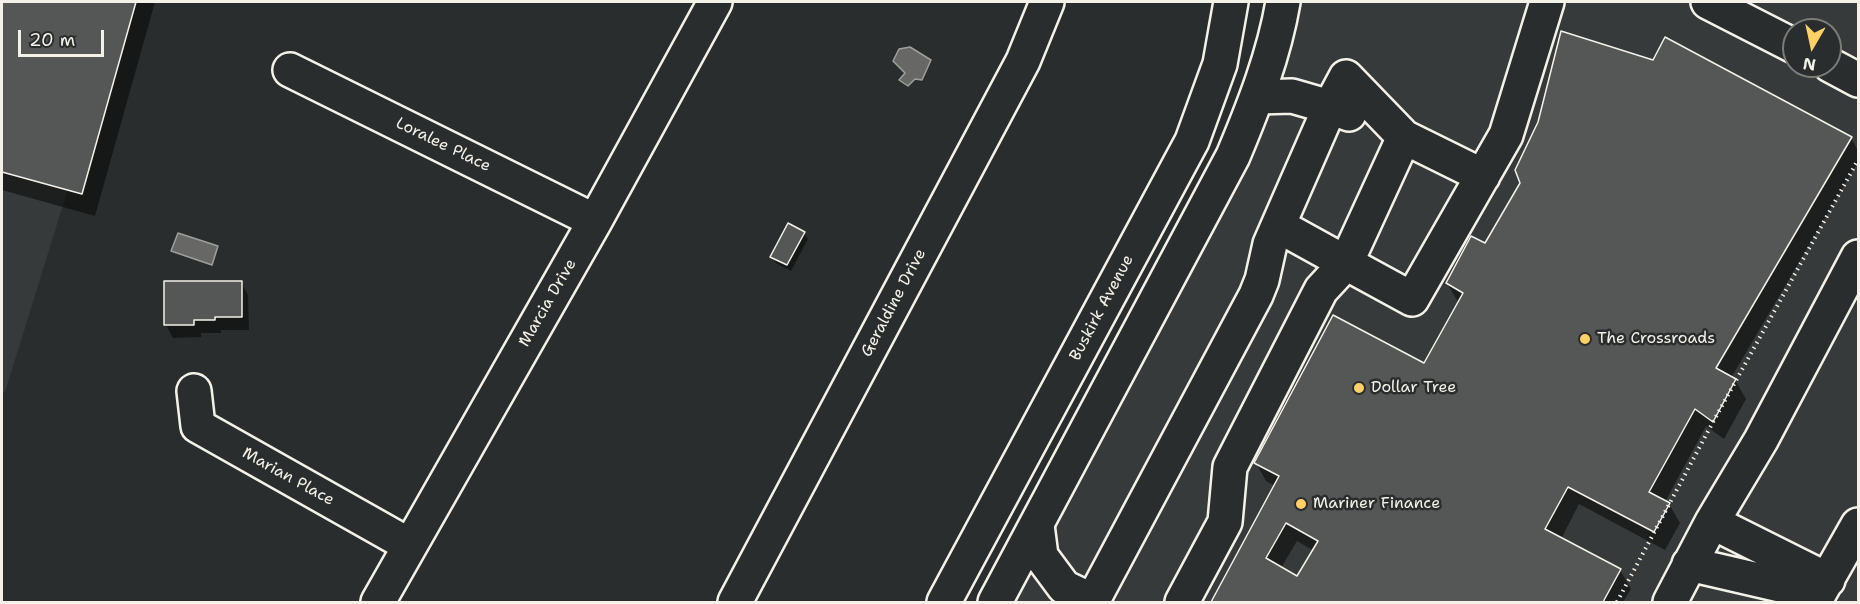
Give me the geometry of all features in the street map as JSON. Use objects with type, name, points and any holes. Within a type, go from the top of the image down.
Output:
[{"type":"street","name":"Marcia Drive","points":[[378,603],[595,221],[715,2]]},
{"type":"street","name":"Geraldine Drive","points":[[735,603],[1023,61],[1047,2]]},
{"type":"street","name":"Buskirk Avenue","points":[[944,603],[1192,141],[1220,64],[1231,2]]},
{"type":"street","points":[[995,603],[1233,156],[1257,97],[1283,2]]},
{"type":"street","points":[[1279,226],[1412,299],[1506,135],[1547,2]]},
{"type":"street","points":[[1708,2],[1782,40]]},
{"type":"street","name":"Loralee Place","points":[[290,70],[595,221]]},
{"type":"street","points":[[1842,71],[1858,80]]},
{"type":"street","points":[[1037,525],[1041,556],[1064,587],[1092,602],[1256,295],[1262,280],[1270,244],[1330,107],[1346,77],[1404,137],[1483,176]]},
{"type":"street","points":[[1257,97],[1292,96],[1330,107]]},
{"type":"street","points":[[1182,603],[1226,522],[1230,467],[1321,290],[1346,263],[1404,137]]},
{"type":"street","points":[[1670,603],[1712,522],[1761,440],[1858,256]]},
{"type":"street","name":"Marian Place","points":[[194,391],[198,426],[410,545]]},
{"type":"street","points":[[1712,522],[1820,592]]},
{"type":"street","points":[[1820,592],[1858,525]]},
{"type":"street","points":[[1689,564],[1820,592]]},
{"type":"path","points":[[1617,603],[1713,422],[1858,160]]},
{"type":"shaded area","points":[[2,2],[126,2],[5,392],[2,391]]},
{"type":"shaded area","name":"The Crossroads","points":[[1283,2],[1858,2],[1858,602],[995,602],[1233,156]]},
{"type":"shaded area","points":[[910,47],[931,60],[922,80],[915,79],[908,86],[899,80],[905,73],[893,61],[899,49]]},
{"type":"shaded area","points":[[178,233],[218,246],[212,265],[171,251]]},
{"type":"building","points":[[2,2],[136,2],[82,194],[2,172]]},
{"type":"building","name":"The Crossroads","points":[[1561,31],[1653,60],[1665,37],[1852,137],[1716,368],[1736,379],[1713,422],[1695,409],[1649,492],[1670,503],[1654,532],[1568,487],[1545,529],[1621,569],[1603,602],[1211,602],[1279,476],[1254,463],[1333,315],[1424,363],[1463,293],[1446,283],[1471,236],[1485,243],[1520,183],[1515,170],[1538,122]],"holes":[[[1286,523],[1318,541],[1297,576],[1266,558]]]},
{"type":"building","points":[[788,223],[805,232],[787,265],[770,257]]},
{"type":"building","points":[[164,281],[242,281],[242,317],[194,320],[194,325],[164,325]]},
{"type":"place","name":"The Crossroads","points":[[1585,339]]},
{"type":"place","name":"Dollar Tree","points":[[1359,388]]},
{"type":"place","name":"Mariner Finance","points":[[1301,504]]}]
